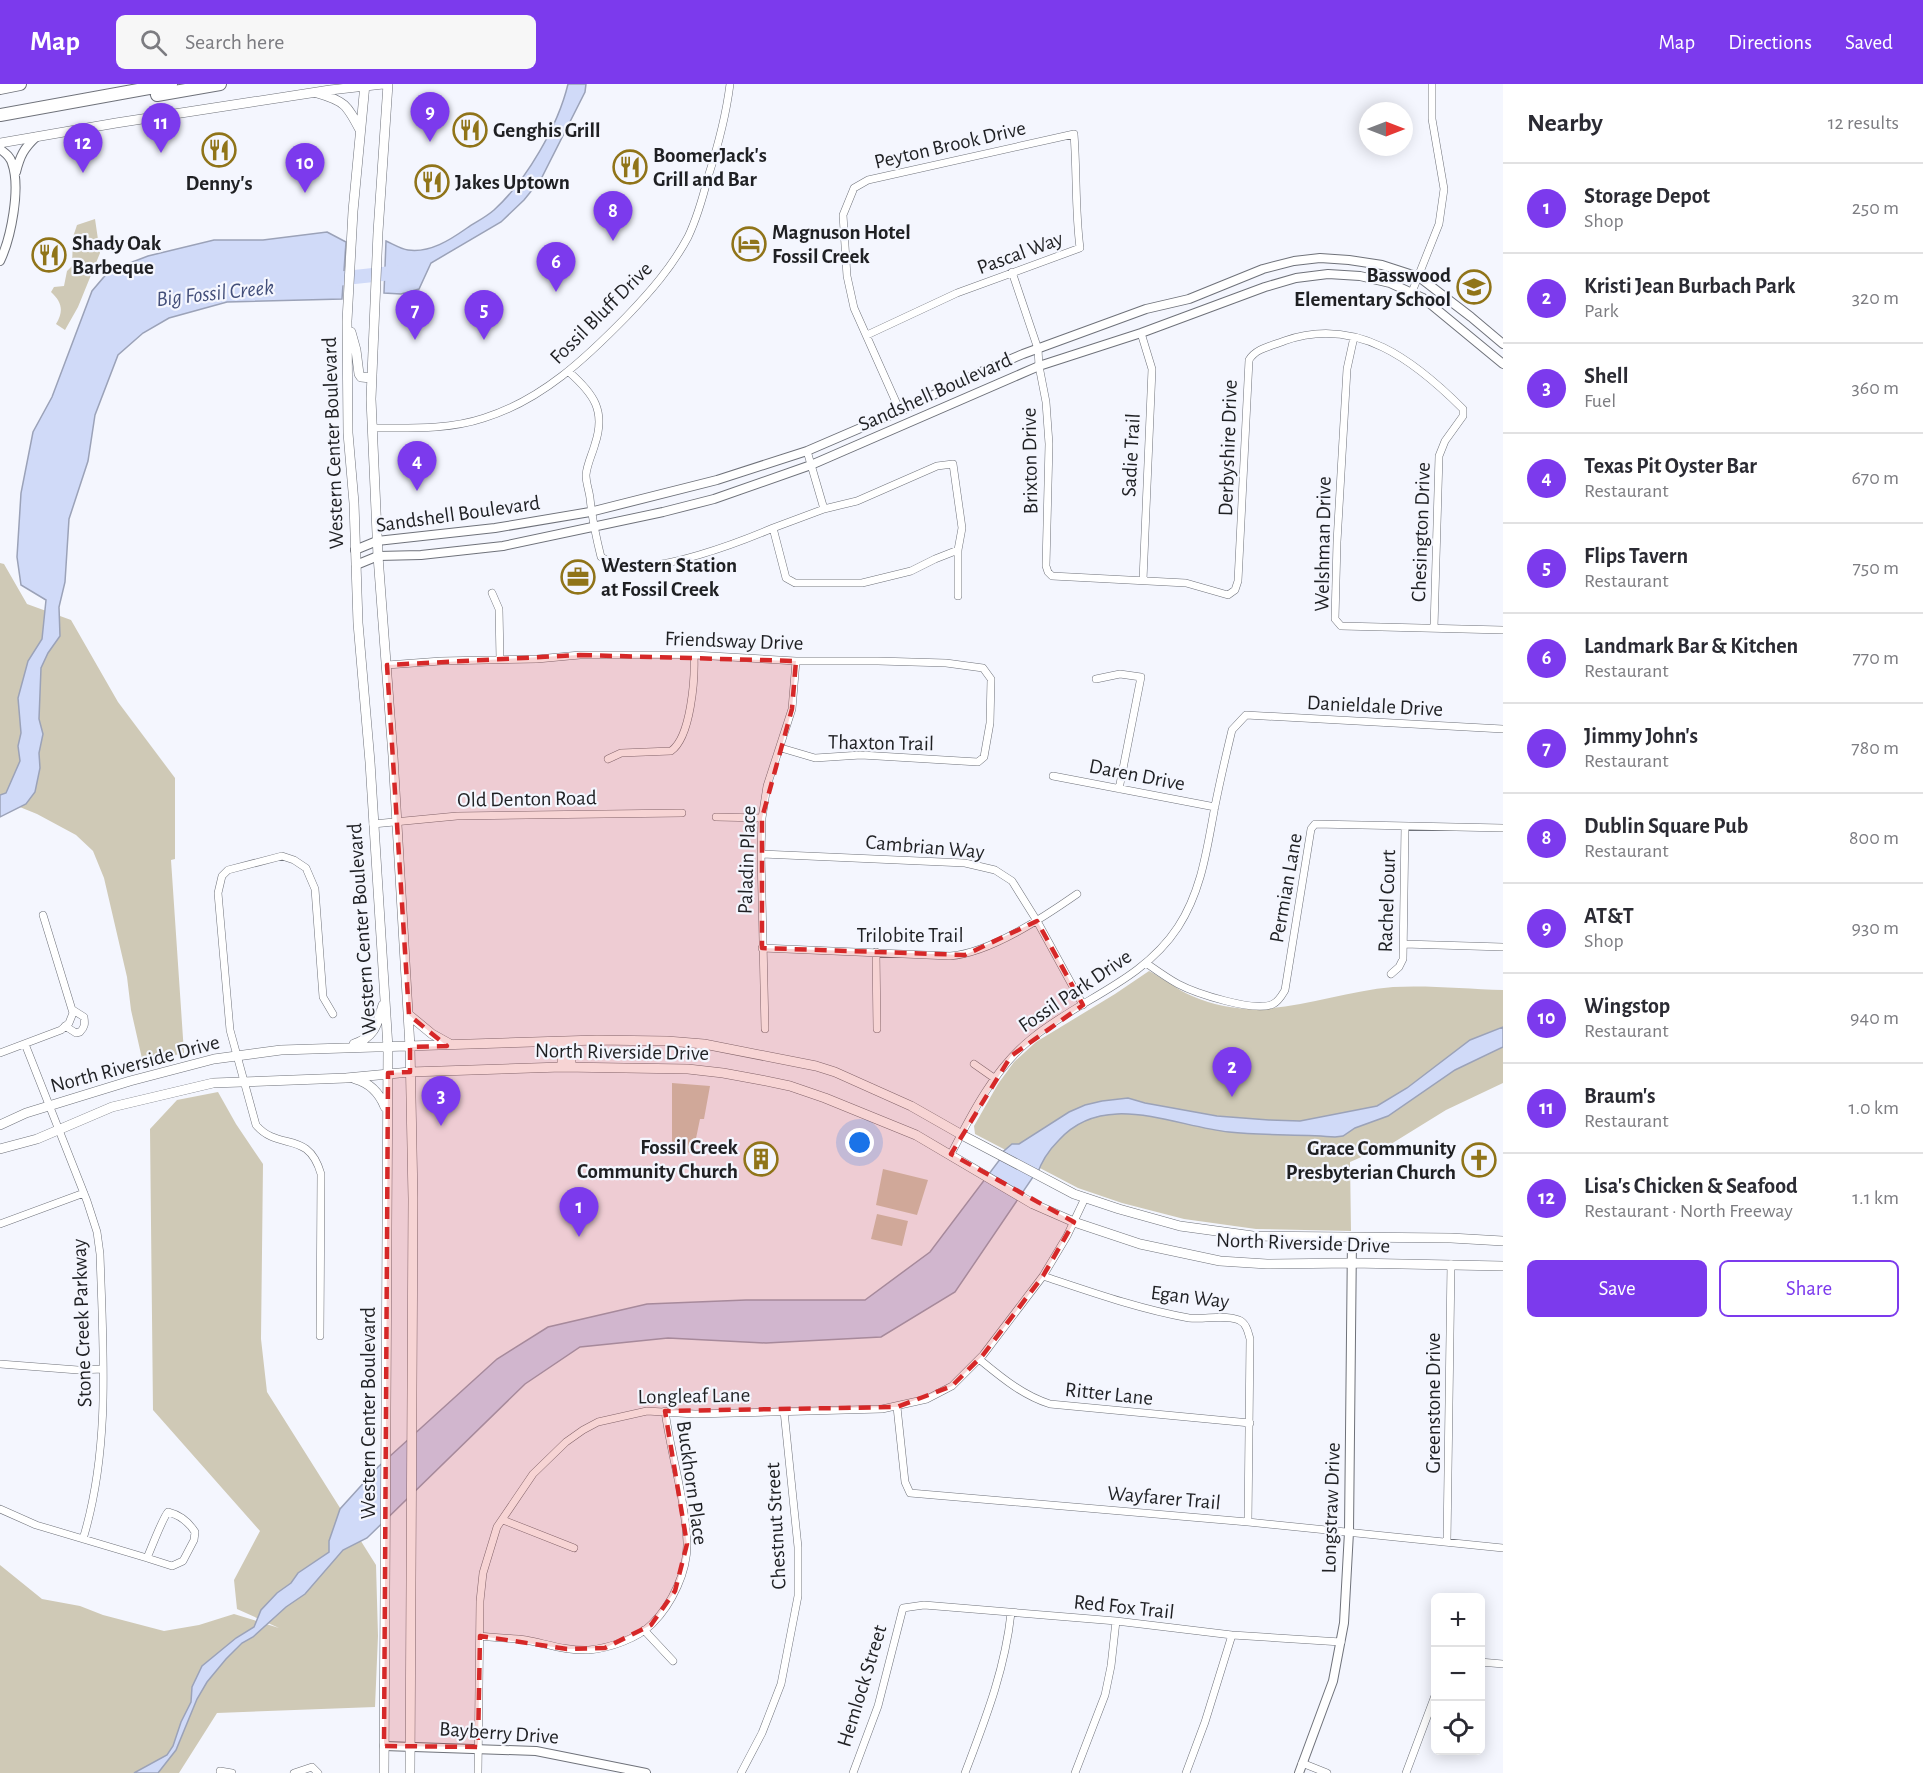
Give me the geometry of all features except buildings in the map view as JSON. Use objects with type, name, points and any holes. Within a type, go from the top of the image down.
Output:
[{"type":"highway","points":[[0,88],[20,84]]},
{"type":"highway","points":[[0,115],[171,84]]},
{"type":"highway","points":[[88,100],[115,102],[220,84]]},
{"type":"main road","points":[[315,93],[328,84]]},
{"type":"main road","points":[[0,143],[365,84],[383,84]]},
{"type":"main road","name":"Western Center Boulevard","points":[[365,84],[352,229],[347,321],[348,433],[356,550],[358,634],[388,1048],[384,1773]]},
{"type":"main road","name":"Western Center Boulevard","points":[[388,84],[371,378],[377,541],[387,665],[410,1047],[413,1199],[410,1773]]},
{"type":"main road","points":[[315,93],[338,99],[349,110],[360,130]]},
{"type":"main road","points":[[347,321],[356,350],[359,374],[362,377],[371,378]]},
{"type":"main road","points":[[346,1047],[364,1041],[374,1031],[385,1000]]},
{"type":"main road","points":[[409,1015],[432,1034],[452,1046]]},
{"type":"main road","name":"North Riverside Drive","points":[[0,1125],[49,1106],[140,1078],[214,1059],[281,1050],[667,1041],[704,1044],[835,1071],[911,1106],[995,1154],[1085,1198],[1180,1226],[1215,1232],[1285,1237],[1451,1238],[1503,1241]]},
{"type":"main road","points":[[566,1042],[567,1067]]},
{"type":"main road","name":"North Riverside Drive","points":[[0,1149],[37,1139],[112,1107],[213,1083],[346,1078],[410,1072],[567,1067],[688,1069],[723,1073],[790,1086],[874,1117],[916,1135],[951,1154],[1033,1204],[1074,1222],[1140,1244],[1220,1261],[1267,1264],[1503,1266]]},
{"type":"main road","points":[[346,1078],[362,1081],[372,1087],[380,1096],[387,1112]]},
{"type":"street","name":"Fossil Bluff Drive","points":[[372,428],[440,428],[485,418],[507,410],[569,372],[599,345],[668,270],[688,236],[722,132],[730,84]]},
{"type":"street","points":[[1412,292],[1439,225],[1444,189],[1432,119],[1432,84]]},
{"type":"street","name":"Pascal Way","points":[[867,335],[957,293],[1080,248],[1076,221],[1077,173],[1074,134]]},
{"type":"street","name":"Peyton Brook Drive","points":[[900,411],[854,308],[848,276],[843,215],[854,188],[868,180],[1074,134]]},
{"type":"street","points":[[0,261],[11,228],[15,178],[20,156],[25,147],[36,137]]},
{"type":"street","points":[[0,149],[8,155],[15,178]]},
{"type":"street","name":"Sandshell Boulevard","points":[[356,550],[377,541],[495,528],[590,512],[717,480],[807,451],[900,411],[985,370],[1038,349],[1146,309],[1189,299],[1263,269],[1294,261],[1320,258],[1348,260],[1382,266],[1419,277],[1471,316],[1503,344]]},
{"type":"street","name":"Brixton Drive","points":[[1012,272],[1038,349],[1046,402],[1049,444],[1046,566],[1048,572]]},
{"type":"street","name":"Sandshell Boulevard","points":[[356,565],[378,556],[421,555],[503,546],[693,504],[757,485],[811,465],[1039,366],[1141,333],[1214,305],[1296,278],[1328,274],[1360,276],[1390,283],[1412,292],[1450,319],[1503,364]]},
{"type":"street","name":"Sadie Trail","points":[[1141,333],[1152,369],[1143,580]]},
{"type":"street","name":"Derbyshire Drive","points":[[1048,572],[1052,576],[1186,583],[1228,595],[1235,590],[1238,581],[1243,511],[1249,360],[1253,352],[1291,339],[1330,334],[1354,337],[1384,346],[1408,361],[1440,386],[1463,409]]},
{"type":"street","name":"Welshman Drive","points":[[1354,337],[1347,369],[1335,620],[1341,626],[1503,630]]},
{"type":"street","points":[[569,372],[583,384],[594,400],[600,423],[586,473],[590,512],[601,557],[620,567],[657,564],[697,555],[824,509],[857,501],[938,465],[953,464],[962,528],[958,550],[958,596]]},
{"type":"street","name":"Chesington Drive","points":[[1434,628],[1439,456],[1444,441],[1463,416],[1463,409]]},
{"type":"street","points":[[807,451],[824,509]]},
{"type":"street","points":[[773,528],[786,578],[795,583],[862,583],[911,571],[958,550]]},
{"type":"street","points":[[492,593],[499,609],[500,659]]},
{"type":"street","name":"Friendsway Drive","points":[[387,665],[580,655],[694,655],[796,661],[946,663],[983,668],[991,679],[990,723],[984,757],[981,759]]},
{"type":"street","points":[[608,759],[621,753],[671,751],[677,746],[688,718],[695,687],[694,655]]},
{"type":"street","name":"Paladin Place","points":[[765,1029],[760,854],[762,818],[767,786],[792,709],[796,661]]},
{"type":"street","points":[[1096,679],[1120,674],[1141,677],[1119,789]]},
{"type":"street","name":"Danieldale Drive","points":[[1246,715],[1503,729]]},
{"type":"street","name":"Fossil Park Drive","points":[[951,1154],[994,1078],[1011,1056],[1032,1038],[1131,976],[1168,940],[1192,902],[1206,859],[1232,730],[1246,715]]},
{"type":"street","name":"Thaxton Trail","points":[[781,748],[815,758],[861,755],[978,762],[981,759]]},
{"type":"street","name":"Daren Drive","points":[[1053,776],[1215,807]]},
{"type":"street","name":"Old Denton Road","points":[[373,824],[466,816],[682,813]]},
{"type":"street","points":[[716,817],[762,818]]},
{"type":"street","name":"Permian Lane","points":[[1146,963],[1178,984],[1204,994],[1238,1004],[1257,1006],[1273,1004],[1282,996],[1287,982],[1313,826],[1318,823],[1503,828]]},
{"type":"street","name":"Rachel Court","points":[[1391,974],[1401,964],[1404,944],[1406,826]]},
{"type":"street","name":"Cambrian Way","points":[[760,854],[983,866],[1005,875],[1012,881],[1037,921],[1083,1005]]},
{"type":"street","points":[[320,1336],[321,1174],[317,1161],[309,1151],[298,1144],[273,1138],[261,1132],[255,1125],[230,1030],[227,1008],[219,915],[219,884],[222,876],[228,870],[276,857],[294,860],[306,868],[312,877],[315,889],[323,997],[333,1014]]},
{"type":"street","name":"Trilobite Trail","points":[[762,948],[965,955],[1037,921],[1077,894]]},
{"type":"street","points":[[0,1053],[55,1032],[67,1024],[74,1013],[43,915]]},
{"type":"street","points":[[1404,944],[1503,947]]},
{"type":"street","points":[[876,952],[877,1029]]},
{"type":"street","points":[[67,1024],[76,1033],[84,1028],[84,1017],[73,1010]]},
{"type":"street","name":"Stone Creek Parkway","points":[[25,1044],[84,1193],[97,1232],[100,1254],[103,1413],[96,1489],[83,1539]]},
{"type":"street","points":[[974,1065],[994,1078]]},
{"type":"street","points":[[0,1224],[84,1193]]},
{"type":"street","name":"Longleaf Lane","points":[[478,1773],[480,1601],[483,1573],[490,1546],[497,1527],[533,1474],[566,1442],[598,1422],[647,1411],[695,1414],[882,1409],[927,1399],[952,1386],[979,1359],[1043,1276],[1085,1198]]},
{"type":"street","name":"Longstraw Drive","points":[[1299,1773],[1333,1681],[1341,1642],[1349,1532],[1352,1238]]},
{"type":"street","name":"Greenstone Drive","points":[[1447,1542],[1451,1264]]},
{"type":"street","name":"Egan Way","points":[[1043,1276],[1144,1308],[1191,1318],[1232,1318],[1241,1321],[1247,1328],[1250,1339],[1248,1522]]},
{"type":"street","name":"Ritter Lane","points":[[979,1359],[1016,1388],[1032,1398],[1050,1404],[1250,1423]]},
{"type":"street","points":[[0,1364],[78,1370],[103,1369]]},
{"type":"street","name":"Wayfarer Trail","points":[[897,1407],[905,1482],[910,1493],[1248,1522],[1503,1548]]},
{"type":"street","name":"Buckhorn Place","points":[[480,1636],[525,1640],[567,1649],[605,1648],[644,1630],[663,1612],[675,1591],[686,1559],[686,1529],[665,1411]]},
{"type":"street","name":"Chestnut Street","points":[[741,1773],[762,1733],[781,1684],[798,1596],[798,1547],[784,1411]]},
{"type":"street","points":[[0,1509],[36,1525],[172,1566],[180,1564],[194,1539],[195,1532],[186,1520],[168,1512],[164,1515],[159,1533],[147,1558]]},
{"type":"street","points":[[503,1520],[574,1548]]},
{"type":"street","name":"Red Fox Trail","points":[[903,1608],[924,1605],[1232,1635],[1341,1642]]},
{"type":"street","name":"Hemlock Street","points":[[853,1773],[878,1706],[903,1608]]},
{"type":"street","points":[[965,1773],[996,1689],[1006,1648],[1011,1613]]},
{"type":"street","points":[[1075,1773],[1105,1695],[1116,1622]]},
{"type":"street","points":[[644,1630],[673,1661]]},
{"type":"street","points":[[1186,1773],[1208,1714],[1232,1635]]},
{"type":"street","points":[[1485,1662],[1503,1664]]},
{"type":"street","points":[[1406,1773],[1433,1701]]},
{"type":"street","name":"Bayberry Drive","points":[[384,1746],[478,1747],[536,1751],[646,1773]]},
{"type":"street","points":[[1302,1763],[1327,1773]]},
{"type":"street","points":[[294,1773],[312,1767],[318,1773]]},
{"type":"street","points":[[220,1771],[232,1773]]},
{"type":"highlighted area","points":[[580,655],[796,661],[792,709],[762,818],[762,948],[965,955],[1037,921],[1083,1005],[1011,1056],[951,1154],[1074,1222],[1043,1276],[983,1355],[952,1386],[897,1407],[665,1411],[687,1544],[675,1591],[651,1625],[605,1648],[567,1649],[480,1636],[478,1747],[384,1746],[388,1073],[410,1072],[410,1047],[447,1046],[409,1015],[387,665]]},
{"type":"shaded area","points":[[95,219],[100,253],[78,307],[65,330],[56,324],[61,307],[58,299],[51,292],[54,287],[64,286],[67,271],[72,266],[73,237],[77,225]]},
{"type":"shaded area","points":[[0,563],[4,564],[27,604],[71,620],[118,702],[175,778],[175,859],[171,860],[184,1053],[143,1063],[131,1010],[127,977],[104,878],[93,851],[76,835],[37,814],[0,799]]},
{"type":"shaded area","points":[[1149,971],[1192,996],[1218,1005],[1244,1009],[1293,1005],[1393,987],[1503,990],[1503,1083],[1446,1110],[1391,1144],[1350,1162],[1351,1231],[1256,1229],[1184,1219],[1122,1203],[1078,1188],[975,1134],[974,1126],[998,1084],[1014,1062],[1036,1042]]},
{"type":"shaded area","points":[[672,1083],[710,1086],[704,1119],[700,1119],[693,1153],[672,1151]]},
{"type":"shaded area","points":[[218,1092],[263,1164],[261,1339],[267,1392],[376,1565],[378,1636],[375,1707],[217,1713],[179,1773],[0,1773],[0,1565],[42,1599],[80,1606],[103,1615],[164,1631],[199,1625],[234,1614],[279,1628],[237,1609],[234,1580],[260,1531],[153,1410],[150,1129],[177,1100]]},
{"type":"shaded area","points":[[883,1169],[928,1180],[917,1215],[876,1205]]},
{"type":"shaded area","points":[[877,1214],[908,1221],[902,1246],[871,1239]]},
{"type":"water","points":[[568,84],[586,84],[585,92],[541,179],[524,200],[501,222],[431,263],[419,289],[401,294],[384,293],[386,241],[408,250],[432,248],[454,237],[494,210],[518,184],[549,135]]},
{"type":"water","points":[[327,232],[346,242],[342,299],[227,302],[169,318],[143,333],[118,355],[95,415],[88,461],[69,519],[65,582],[59,607],[60,636],[41,668],[39,719],[43,734],[35,792],[26,804],[0,817],[0,795],[6,793],[20,761],[18,746],[21,733],[18,698],[28,661],[42,639],[46,600],[21,585],[17,557],[21,493],[33,432],[52,397],[92,291],[109,271],[148,256],[214,240],[263,240]]},
{"type":"water","points":[[1503,1027],[1503,1047],[1455,1070],[1388,1116],[1355,1128],[1343,1136],[1229,1132],[1140,1115],[1118,1114],[1097,1117],[1077,1125],[1049,1152],[1037,1175],[1035,1174],[955,1292],[881,1337],[766,1343],[668,1338],[580,1347],[525,1384],[367,1538],[343,1550],[305,1594],[286,1607],[253,1637],[242,1643],[207,1682],[197,1699],[176,1750],[158,1773],[134,1773],[167,1755],[173,1746],[191,1702],[192,1687],[202,1666],[236,1638],[254,1627],[261,1610],[277,1593],[291,1583],[298,1573],[329,1552],[329,1541],[340,1509],[378,1467],[497,1359],[548,1327],[647,1304],[746,1300],[865,1300],[930,1252],[1001,1158],[998,1156],[1012,1144],[1019,1144],[1069,1112],[1085,1105],[1128,1098],[1217,1116],[1300,1121],[1377,1106],[1407,1088],[1470,1040]]},
{"type":"waterway","name":"Big Fossil Creek","points":[[336,279],[401,272]]},
{"type":"place","name":"Genghis Grill","points":[[470,130]]},
{"type":"place","name":"AT&T","points":[[430,142]]},
{"type":"place","name":"Denny's","points":[[219,150]]},
{"type":"place","name":"Braum's","points":[[161,153]]},
{"type":"place","name":"BoomerJack's Grill and Bar","points":[[630,167]]},
{"type":"place","name":"Lisa's Chicken & Seafood","points":[[83,173]]},
{"type":"place","name":"Jakes Uptown","points":[[432,182]]},
{"type":"place","name":"Wingstop","points":[[305,193]]},
{"type":"place","name":"Dublin Square Pub","points":[[613,241]]},
{"type":"place","name":"Magnuson Hotel Fossil Creek","points":[[749,244]]},
{"type":"place","name":"Shady Oak Barbeque","points":[[49,255]]},
{"type":"place","name":"Basswood Elementary School","points":[[1474,287]]},
{"type":"place","name":"Landmark Bar & Kitchen","points":[[556,292]]},
{"type":"place","name":"Jimmy John's","points":[[415,340]]},
{"type":"place","name":"Flips Tavern","points":[[484,340]]},
{"type":"place","name":"Texas Pit Oyster Bar","points":[[417,491]]},
{"type":"place","name":"Western Station at Fossil Creek","points":[[578,577]]},
{"type":"place","name":"Kristi Jean Burbach Park","points":[[1232,1097]]},
{"type":"place","name":"Shell","points":[[441,1126]]},
{"type":"place","name":"Fossil Creek Community Church","points":[[761,1159]]},
{"type":"place","name":"Grace Community Presbyterian Church","points":[[1479,1160]]},
{"type":"place","name":"Storage Depot","points":[[579,1237]]}]
